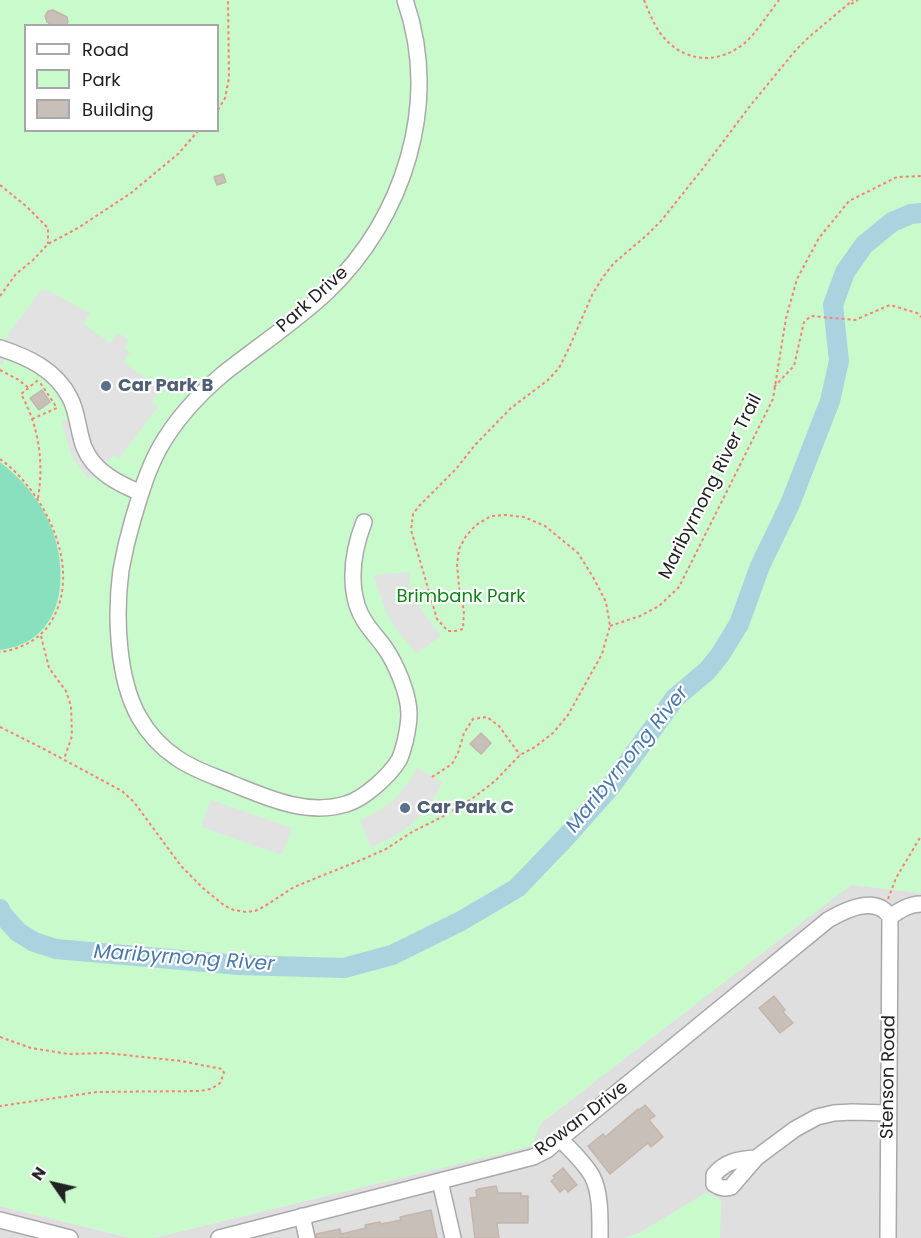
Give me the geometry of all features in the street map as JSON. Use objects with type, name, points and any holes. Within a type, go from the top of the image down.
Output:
[{"type":"street","name":"Park Drive","points":[[364,522],[355,550],[357,605],[368,628],[397,669],[409,712],[402,752],[399,760],[385,777],[357,801],[334,807],[302,807],[261,795],[187,764],[165,749],[139,718],[123,674],[120,644],[118,599],[124,556],[141,493],[158,450],[188,408],[209,386],[326,293],[360,255],[385,218],[398,191],[410,154],[417,108],[417,62],[411,21],[405,0]]},
{"type":"street","points":[[0,348],[27,358],[44,376],[61,384],[71,400],[84,447],[91,460],[116,483],[141,493]]},
{"type":"street","points":[[887,913],[921,904]]},
{"type":"street","name":"Rowan Drive","points":[[219,1238],[441,1181],[533,1156],[547,1150],[828,920],[859,907],[871,906],[887,913]]},
{"type":"street","name":"Stenson Road","points":[[887,913],[888,1238]]},
{"type":"street","points":[[756,1158],[817,1117],[834,1113],[888,1113]]},
{"type":"street","points":[[560,1139],[582,1162],[593,1178],[598,1197],[600,1238]]},
{"type":"street","points":[[441,1181],[453,1238]]},
{"type":"street","points":[[302,1216],[307,1238]]},
{"type":"street","points":[[0,1221],[20,1232],[70,1238]]},
{"type":"path","points":[[219,108],[225,98],[229,78],[228,0]]},
{"type":"path","points":[[644,0],[655,23],[668,41],[690,56],[705,58],[722,56],[744,43],[779,0]]},
{"type":"path","points":[[849,5],[853,0]]},
{"type":"path","points":[[849,5],[858,0]]},
{"type":"path","name":"Maribyrnong River Trail","points":[[849,5],[808,37],[795,51],[661,221],[614,263],[592,295],[559,368],[548,380],[504,416],[413,514],[411,530],[437,619],[448,631],[463,629],[464,610],[460,596],[459,549],[476,525],[491,516],[524,517],[544,526],[578,553],[606,602],[610,626],[640,616],[659,606],[679,587],[773,399],[786,318],[796,279],[819,238],[849,201],[897,177],[921,176]]},
{"type":"path","points":[[0,296],[16,274],[48,244],[78,228],[131,193],[178,154],[197,132]]},
{"type":"path","points":[[0,185],[27,206],[48,228],[48,244]]},
{"type":"path","points":[[774,387],[794,366],[804,322],[811,316],[855,320],[890,305],[921,317]]},
{"type":"path","points":[[0,370],[29,388]]},
{"type":"path","points":[[32,419],[57,408],[44,376],[21,394],[32,419],[41,461],[38,498]]},
{"type":"path","points":[[0,459],[17,473],[38,498],[52,525],[57,538],[63,586],[58,610],[47,629],[21,647],[0,652]]},
{"type":"path","points":[[41,635],[49,668],[66,691],[71,706],[72,736],[64,759]]},
{"type":"path","points":[[432,777],[452,764],[464,733],[473,719],[487,717],[499,726],[520,755]]},
{"type":"path","points":[[887,913],[896,878],[921,836]]},
{"type":"path","points":[[0,1037],[31,1048],[69,1054],[106,1053],[181,1061],[222,1069],[224,1073],[220,1083],[211,1089],[200,1091],[98,1092],[0,1106]]},
{"type":"shaded area","name":"Car Park B","points":[[44,290],[90,313],[83,324],[110,343],[118,333],[129,340],[124,348],[130,352],[123,362],[160,389],[152,402],[158,407],[119,458],[114,455],[89,480],[72,457],[66,438],[62,421],[71,418],[67,403],[42,372],[6,356],[2,365],[0,364],[0,342]]},
{"type":"shaded area","points":[[409,572],[411,596],[441,636],[417,653],[401,636],[388,616],[374,575]]},
{"type":"shaded area","name":"Car Park C","points":[[417,768],[442,782],[437,793],[413,823],[393,837],[371,847],[360,820],[379,811],[395,799]]},
{"type":"shaded area","points":[[211,800],[292,828],[282,855],[201,827]]},
{"type":"shaded area","points":[[851,884],[921,893],[921,1238],[153,1238],[531,1146],[541,1123]]},
{"type":"shaded area","points":[[0,1206],[131,1238],[0,1238]]},
{"type":"green space","name":"Brimbank Park","points":[[0,0],[921,0],[921,893],[851,885],[541,1123],[532,1146],[153,1238],[131,1238],[0,1206]]},
{"type":"green space","points":[[0,462],[28,489],[45,513],[56,542],[60,562],[60,582],[57,602],[50,619],[38,634],[22,644],[0,650]]},
{"type":"green space","points":[[707,1192],[721,1200],[720,1238],[623,1238],[639,1233]]},
{"type":"building","points":[[53,10],[67,17],[67,24],[47,22],[45,16],[48,11]]},
{"type":"building","points":[[223,174],[226,182],[217,185],[214,177]]},
{"type":"building","points":[[42,390],[50,402],[39,410],[30,398]]},
{"type":"building","points":[[481,733],[491,743],[481,754],[470,744]]},
{"type":"building","points":[[774,996],[785,1010],[783,1012],[793,1023],[780,1033],[759,1008]]},
{"type":"building","points":[[645,1105],[655,1116],[649,1120],[663,1137],[651,1147],[648,1143],[610,1174],[588,1146],[603,1134],[605,1137]]},
{"type":"building","points":[[563,1168],[577,1185],[568,1192],[565,1188],[560,1192],[551,1181],[555,1178],[553,1176]]},
{"type":"building","points":[[496,1186],[498,1193],[521,1193],[521,1196],[528,1196],[528,1223],[497,1223],[499,1238],[475,1238],[470,1198],[477,1197],[476,1190],[478,1189]]},
{"type":"building","points":[[431,1210],[437,1238],[316,1238],[316,1234],[340,1229],[341,1234],[366,1228],[365,1225],[401,1220],[400,1217]]},
{"type":"waterway","name":"Maribyrnong River","points":[[0,909],[18,932],[34,942],[56,949],[239,965],[344,968],[392,955],[461,921],[517,888],[611,786],[675,698],[707,671],[739,624],[760,566],[790,504],[830,401],[839,361],[833,305],[845,272],[864,245],[892,222],[911,214],[921,213]]},
{"type":"place","name":"Car Park B","points":[[106,386]]},
{"type":"place","name":"Car Park C","points":[[405,808]]}]
